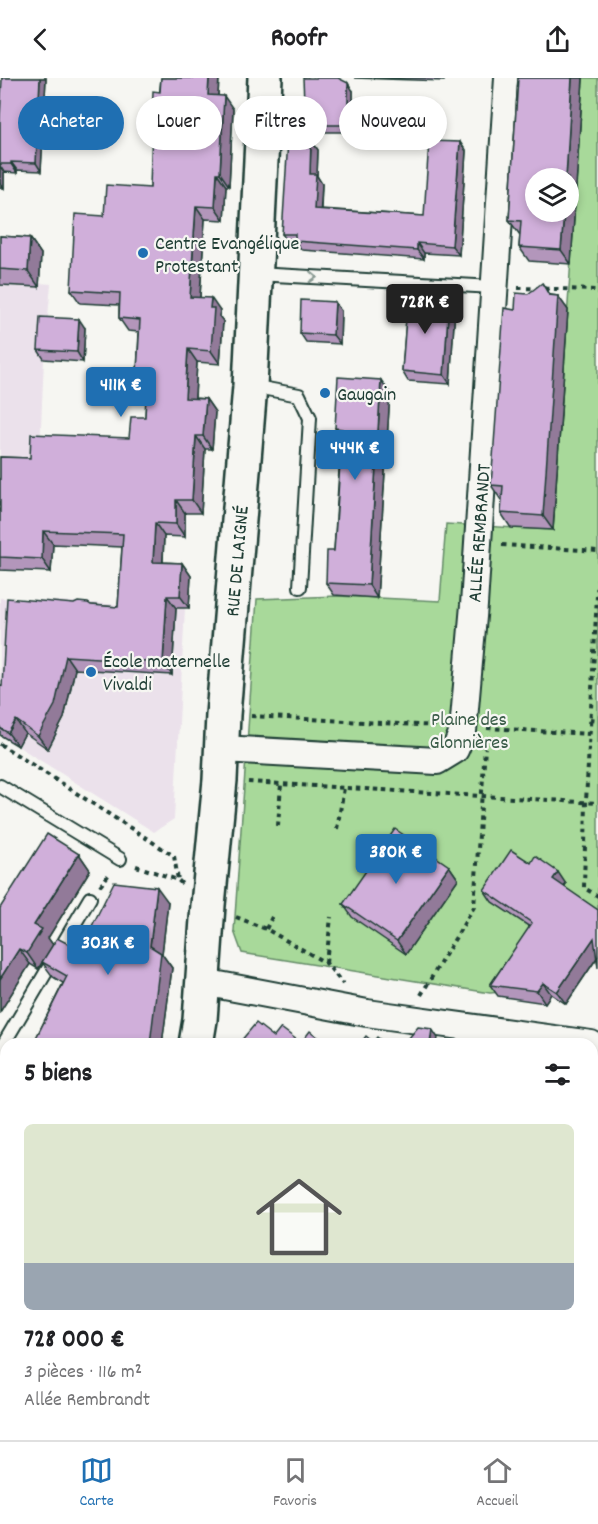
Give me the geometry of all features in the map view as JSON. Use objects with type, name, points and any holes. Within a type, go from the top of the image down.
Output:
[{"type":"street","name":"RUE DE LAIGNÉ","points":[[197,1038],[221,764],[250,386],[265,78]]},
{"type":"street","name":"ALLÉE REMBRANDT","points":[[221,764],[437,761],[455,750],[475,728],[478,543],[508,78]]},
{"type":"street","points":[[203,982],[367,1013],[547,1038]]},
{"type":"lane","points":[[254,274],[494,287]]},
{"type":"lane","points":[[250,386],[299,395],[310,418],[300,586]]},
{"type":"lane","points":[[0,786],[120,859]]},
{"type":"lane","points":[[7,1038],[90,898]]},
{"type":"path","points":[[494,287],[598,290]]},
{"type":"path","points":[[478,543],[598,551]]},
{"type":"path","points":[[598,577],[589,734],[584,888],[598,896]]},
{"type":"path","points":[[223,715],[589,734]]},
{"type":"path","points":[[475,728],[487,717]]},
{"type":"path","points":[[590,719],[598,720]]},
{"type":"path","points":[[406,1019],[474,907],[481,796],[475,728]]},
{"type":"path","points":[[0,744],[174,856],[178,880]]},
{"type":"path","points":[[221,764],[281,784],[598,803]]},
{"type":"path","points":[[278,826],[281,784]]},
{"type":"path","points":[[337,829],[344,788]]},
{"type":"path","points":[[90,898],[120,859]]},
{"type":"path","points":[[132,864],[154,874]]},
{"type":"path","points":[[208,905],[266,929],[326,963],[367,1013]]},
{"type":"path","points":[[266,929],[272,917]]},
{"type":"path","points":[[326,963],[331,917]]},
{"type":"shaded area","points":[[0,251],[41,254],[40,283],[51,284],[44,359],[39,471],[0,511]]},
{"type":"shaded area","name":"École maternelle Vivaldi","points":[[0,598],[185,608],[174,819],[154,832],[0,735]]},
{"type":"green space","name":"Plaine des Glonnières","points":[[583,78],[598,78],[598,916],[541,935],[501,992],[490,993],[242,953],[234,931],[257,599],[338,596],[440,601],[446,524],[553,530],[573,222],[579,222],[579,168],[577,168]]},
{"type":"building","points":[[2,78],[40,78],[39,96],[18,96],[18,150],[37,150],[36,163],[0,164]]},
{"type":"building","points":[[161,78],[209,78],[208,95],[224,96],[222,134],[222,96],[153,96],[153,91],[160,92]]},
{"type":"building","points":[[303,78],[338,78],[348,83],[348,96],[339,96],[339,125],[327,125],[327,96],[304,96]]},
{"type":"building","points":[[518,78],[572,78],[567,168],[525,168],[525,222],[563,222],[561,250],[519,247],[521,221],[509,220]]},
{"type":"building","points":[[447,142],[460,142],[452,246],[417,243],[417,250],[295,241],[295,234],[282,234],[287,150],[311,150],[310,174],[316,174],[314,209],[424,216],[428,150],[447,150]]},
{"type":"building","points":[[151,150],[221,150],[215,207],[196,206],[190,297],[211,298],[210,308],[214,308],[211,351],[188,349],[185,398],[206,399],[203,436],[196,436],[192,500],[176,500],[176,524],[155,523],[153,562],[182,563],[180,596],[167,596],[163,662],[66,656],[55,705],[38,736],[16,720],[8,733],[0,728],[0,685],[2,686],[7,598],[118,607],[123,534],[43,531],[42,559],[0,557],[0,457],[30,458],[31,434],[129,438],[131,417],[145,417],[147,373],[137,372],[140,320],[119,318],[120,293],[71,290],[75,214],[104,216],[106,185],[150,188]]},
{"type":"building","points":[[0,236],[30,238],[28,271],[0,269]]},
{"type":"building","points":[[542,283],[549,295],[558,296],[543,516],[501,513],[503,486],[491,485],[504,308],[515,310],[516,293],[528,294]]},
{"type":"building","points":[[406,296],[449,299],[444,375],[402,371]]},
{"type":"building","points":[[301,300],[335,302],[333,335],[300,333]]},
{"type":"building","points":[[40,317],[79,319],[77,352],[38,350]]},
{"type":"building","points":[[338,377],[381,380],[369,585],[326,583],[327,551],[334,551],[342,429],[335,428]]},
{"type":"building","points":[[395,829],[449,866],[397,941],[343,904]]},
{"type":"building","points":[[47,834],[79,854],[34,925],[42,929],[27,953],[19,949],[0,979],[0,908]]},
{"type":"building","points":[[511,850],[531,863],[535,856],[558,872],[553,879],[598,910],[598,968],[594,938],[557,992],[543,983],[537,991],[490,985],[532,923],[484,890]]},
{"type":"building","points":[[114,882],[157,887],[150,946],[161,953],[151,1038],[36,1038],[67,976],[42,962],[57,938],[80,950]]},
{"type":"building","points":[[256,1023],[274,1037],[281,1028],[294,1038],[243,1038]]},
{"type":"building","points":[[418,1027],[432,1029],[431,1038],[409,1038]]},
{"type":"building","points":[[310,1031],[319,1038],[305,1038]]},
{"type":"place","name":"Centre Evangélique Protestant","points":[[143,253]]},
{"type":"place","name":"Gaugain","points":[[325,393]]},
{"type":"place","name":"École maternelle Vivaldi","points":[[91,672]]}]
